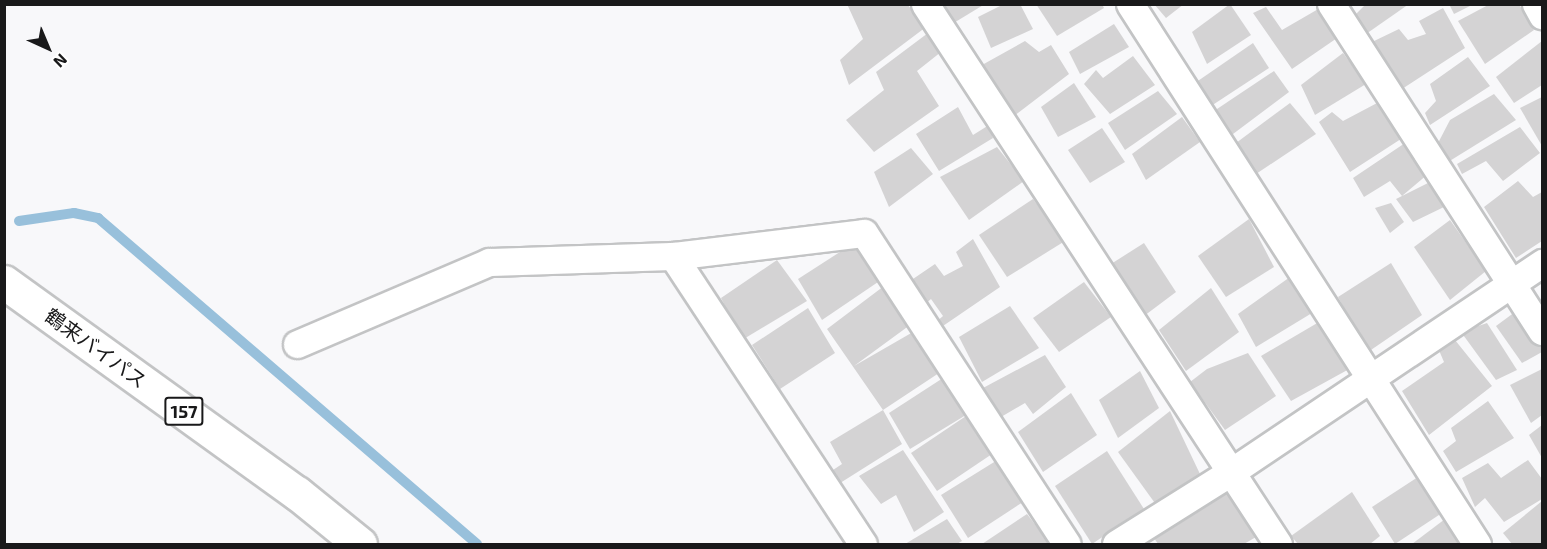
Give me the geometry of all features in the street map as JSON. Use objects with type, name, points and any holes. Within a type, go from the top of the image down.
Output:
[{"type":"highway","name":"鶴来バイパス","points":[[4,282],[297,493],[360,544]]},
{"type":"street","points":[[925,4],[1278,544]]},
{"type":"street","points":[[1130,4],[1369,380],[1477,544]]},
{"type":"street","points":[[1331,4],[1542,331]]},
{"type":"street","points":[[1536,4],[1542,15]]},
{"type":"street","points":[[297,344],[489,262],[673,256],[864,233],[1067,544]]},
{"type":"street","points":[[673,256],[863,544]]},
{"type":"street","points":[[1116,544],[1231,472],[1542,263]]},
{"type":"building","points":[[847,4],[907,4],[926,27],[849,85],[840,60],[863,39]]},
{"type":"building","points":[[941,4],[985,4],[952,24]]},
{"type":"building","points":[[1004,4],[1020,4],[1033,29],[991,48],[978,17]]},
{"type":"building","points":[[1036,4],[1102,4],[1104,8],[1057,36]]},
{"type":"building","points":[[1154,4],[1184,4],[1166,18]]},
{"type":"building","points":[[1230,4],[1251,35],[1207,64],[1192,32]]},
{"type":"building","points":[[1366,4],[1409,4],[1366,34],[1355,15]]},
{"type":"building","points":[[1449,4],[1474,4],[1454,14]]},
{"type":"building","points":[[1490,4],[1519,4],[1534,30],[1485,64],[1458,21]]},
{"type":"building","points":[[1266,7],[1282,30],[1320,8],[1340,36],[1292,69],[1253,13]]},
{"type":"building","points":[[1443,8],[1465,48],[1402,89],[1372,42],[1399,29],[1408,40],[1426,34],[1419,21]]},
{"type":"building","points":[[1114,24],[1129,47],[1080,74],[1069,52]]},
{"type":"building","points":[[928,33],[941,52],[917,71],[939,106],[874,152],[846,120],[884,90],[876,72]]},
{"type":"building","points":[[1025,41],[1039,52],[1051,45],[1069,74],[1014,116],[982,65]]},
{"type":"building","points":[[1542,41],[1542,85],[1514,103],[1496,77]]},
{"type":"building","points":[[1253,43],[1269,68],[1208,108],[1192,85]]},
{"type":"building","points":[[1343,53],[1366,84],[1315,115],[1301,85]]},
{"type":"building","points":[[1133,56],[1155,85],[1110,114],[1084,84],[1096,70],[1103,78]]},
{"type":"building","points":[[1468,57],[1490,86],[1430,125],[1425,113],[1436,101],[1430,84]]},
{"type":"building","points":[[1274,71],[1289,92],[1229,137],[1211,113]]},
{"type":"building","points":[[1074,83],[1096,117],[1058,137],[1041,107]]},
{"type":"building","points":[[1158,91],[1177,114],[1125,150],[1108,123]]},
{"type":"building","points":[[1494,94],[1516,120],[1448,162],[1437,145],[1450,120]]},
{"type":"building","points":[[1542,97],[1542,146],[1520,108]]},
{"type":"building","points":[[1379,102],[1404,137],[1350,172],[1319,122],[1332,112],[1343,121]]},
{"type":"building","points":[[1290,103],[1316,134],[1256,174],[1236,143]]},
{"type":"building","points":[[958,107],[973,135],[989,125],[993,138],[939,171],[916,134]]},
{"type":"building","points":[[1182,117],[1200,142],[1146,180],[1132,154]]},
{"type":"building","points":[[1520,127],[1540,153],[1503,181],[1486,161],[1462,174],[1457,164]]},
{"type":"building","points":[[1102,128],[1125,162],[1090,183],[1068,150]]},
{"type":"building","points":[[1408,141],[1428,174],[1402,196],[1390,181],[1364,197],[1353,178]]},
{"type":"building","points":[[997,147],[1024,181],[969,220],[940,177]]},
{"type":"building","points":[[911,148],[933,174],[889,207],[874,172]]},
{"type":"building","points":[[1518,181],[1533,197],[1542,192],[1542,241],[1516,258],[1484,207]]},
{"type":"building","points":[[1428,183],[1444,207],[1413,222],[1396,199]]},
{"type":"building","points":[[1033,199],[1065,241],[1007,277],[979,235]]},
{"type":"building","points":[[1391,203],[1404,222],[1390,233],[1375,208]]},
{"type":"building","points":[[1249,219],[1274,267],[1226,297],[1198,256]]},
{"type":"building","points":[[1450,220],[1486,271],[1450,300],[1414,247]]},
{"type":"building","points":[[973,239],[1000,287],[940,328],[935,323],[943,316],[931,299],[924,305],[910,281],[935,264],[944,276],[963,266],[956,252]]},
{"type":"building","points":[[857,241],[881,280],[822,320],[798,279]]},
{"type":"building","points":[[1144,243],[1176,292],[1144,316],[1111,264]]},
{"type":"building","points":[[777,260],[807,301],[742,340],[721,298]]},
{"type":"building","points":[[1391,263],[1422,315],[1368,352],[1338,297]]},
{"type":"building","points":[[1290,277],[1312,313],[1256,347],[1238,314]]},
{"type":"building","points":[[1084,282],[1111,317],[1059,352],[1033,318]]},
{"type":"building","points":[[884,286],[910,325],[854,366],[913,332],[939,373],[883,410],[827,329]]},
{"type":"building","points":[[1211,288],[1239,332],[1186,371],[1159,330]]},
{"type":"building","points":[[1010,306],[1039,348],[982,382],[959,337]]},
{"type":"building","points":[[808,308],[835,353],[780,389],[752,345]]},
{"type":"building","points":[[1519,309],[1542,346],[1542,352],[1522,363],[1496,326]]},
{"type":"building","points":[[1319,322],[1351,368],[1291,401],[1261,356]]},
{"type":"building","points":[[1487,323],[1517,370],[1496,380],[1461,332]]},
{"type":"building","points":[[1455,340],[1492,386],[1429,435],[1402,391],[1444,362],[1438,348]]},
{"type":"building","points":[[1248,353],[1276,396],[1225,430],[1190,382],[1207,369]]},
{"type":"building","points":[[1045,355],[1066,387],[1033,414],[1025,403],[1001,417],[983,388]]},
{"type":"building","points":[[1542,369],[1542,415],[1531,423],[1510,385]]},
{"type":"building","points":[[1140,371],[1159,408],[1118,438],[1099,400]]},
{"type":"building","points":[[943,378],[966,415],[910,449],[889,413]]},
{"type":"building","points":[[1071,393],[1097,435],[1043,472],[1018,432]]},
{"type":"building","points":[[1488,401],[1514,438],[1456,472],[1443,451],[1456,441],[1451,428]]},
{"type":"building","points":[[883,410],[902,444],[837,485],[827,474],[842,464],[830,442]]},
{"type":"building","points":[[1170,411],[1200,474],[1157,506],[1118,452]]},
{"type":"building","points":[[969,414],[995,452],[937,491],[911,453]]},
{"type":"building","points":[[1542,425],[1542,458],[1529,435]]},
{"type":"building","points":[[903,450],[944,512],[914,532],[896,495],[881,504],[859,476]]},
{"type":"building","points":[[1107,451],[1144,509],[1092,544],[1055,486]]},
{"type":"building","points":[[999,459],[1023,502],[968,538],[941,495]]},
{"type":"building","points":[[1528,460],[1542,479],[1542,499],[1504,522],[1485,498],[1475,507],[1462,478],[1488,463],[1501,478]]},
{"type":"building","points":[[1421,475],[1445,511],[1395,544],[1372,507]]},
{"type":"building","points":[[1225,486],[1256,537],[1244,544],[1158,544],[1152,535]]},
{"type":"building","points":[[1352,492],[1380,536],[1370,544],[1298,544],[1291,536]]},
{"type":"building","points":[[1542,501],[1542,544],[1512,544],[1503,533]]},
{"type":"building","points":[[1027,514],[1050,544],[982,544]]},
{"type":"building","points":[[947,519],[962,541],[957,544],[905,544]]},
{"type":"building","points":[[1445,519],[1463,544],[1412,544]]},
{"type":"waterway","points":[[19,221],[74,213],[98,218],[477,544]]}]
